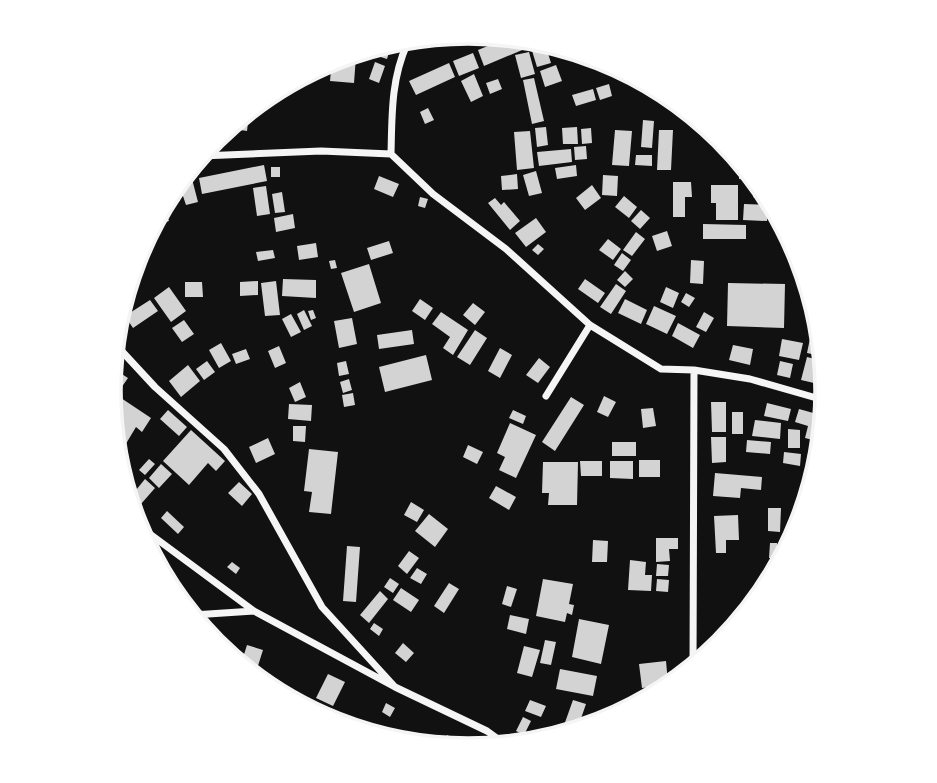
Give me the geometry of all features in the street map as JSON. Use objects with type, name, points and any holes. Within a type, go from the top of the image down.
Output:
[{"type":"street","points":[[391,154],[392,96],[405,49]]},
{"type":"street","points":[[214,155],[321,151],[391,154],[433,194],[506,249],[590,325],[661,369],[694,370],[750,379],[816,398]]},
{"type":"street","points":[[546,396],[590,325]]},
{"type":"street","points":[[123,353],[155,387],[224,449],[259,494],[322,607],[395,687]]},
{"type":"street","points":[[693,657],[694,370]]},
{"type":"street","points":[[152,536],[254,611],[496,738]]},
{"type":"street","points":[[202,614],[254,611]]},
{"type":"building","points":[[492,44],[526,49],[484,66],[478,50]]},
{"type":"building","points":[[532,49],[548,53],[551,63],[537,67]]},
{"type":"building","points":[[529,52],[535,74],[521,78],[515,55]]},
{"type":"building","points":[[473,53],[479,68],[459,76],[453,61]]},
{"type":"building","points":[[375,62],[385,66],[379,83],[369,79]]},
{"type":"building","points":[[356,63],[354,83],[330,81],[331,72]]},
{"type":"building","points":[[449,63],[455,77],[416,95],[409,81]]},
{"type":"building","points":[[556,65],[562,81],[545,87],[540,71]]},
{"type":"building","points":[[474,74],[483,96],[471,102],[461,81]]},
{"type":"building","points":[[534,78],[544,121],[532,124],[523,80]]},
{"type":"building","points":[[498,79],[502,89],[490,94],[486,83]]},
{"type":"building","points":[[609,84],[612,96],[600,100],[596,88]]},
{"type":"building","points":[[593,89],[596,100],[576,106],[572,95]]},
{"type":"building","points":[[428,108],[434,120],[425,124],[420,112]]},
{"type":"building","points":[[643,120],[654,121],[652,148],[641,147]]},
{"type":"building","points":[[248,123],[247,131],[239,130]]},
{"type":"building","points":[[546,127],[548,145],[537,147],[535,128]]},
{"type":"building","points":[[577,127],[578,144],[563,144],[562,128]]},
{"type":"building","points":[[591,128],[592,143],[582,144],[581,129]]},
{"type":"building","points":[[615,130],[632,131],[629,166],[612,165]]},
{"type":"building","points":[[659,130],[673,130],[671,170],[657,170]]},
{"type":"building","points":[[530,131],[534,168],[517,170],[514,132]]},
{"type":"building","points":[[586,146],[587,159],[575,160],[574,147]]},
{"type":"building","points":[[571,149],[572,162],[539,166],[537,152]]},
{"type":"building","points":[[636,155],[652,155],[652,166],[635,165]]},
{"type":"building","points":[[264,165],[267,181],[202,194],[199,178]]},
{"type":"building","points":[[576,165],[577,176],[557,179],[555,168]]},
{"type":"building","points":[[271,167],[280,167],[280,177],[271,177]]},
{"type":"building","points":[[536,171],[542,193],[529,196],[523,175]]},
{"type":"building","points":[[517,174],[518,189],[502,190],[501,176]]},
{"type":"building","points":[[603,175],[618,176],[617,196],[602,195]]},
{"type":"building","points":[[379,176],[399,184],[393,197],[374,189]]},
{"type":"building","points":[[192,181],[198,202],[186,205],[182,194]]},
{"type":"building","points":[[673,182],[691,182],[692,197],[685,197],[685,217],[673,217]]},
{"type":"building","points":[[592,185],[601,198],[585,210],[576,198]]},
{"type":"building","points":[[711,185],[738,185],[738,220],[716,220],[716,203],[711,203]]},
{"type":"building","points":[[266,186],[270,214],[257,216],[253,188]]},
{"type":"building","points":[[282,192],[285,212],[275,213],[272,194]]},
{"type":"building","points":[[624,196],[637,207],[629,218],[615,207]]},
{"type":"building","points":[[420,197],[428,199],[425,208],[418,206]]},
{"type":"building","points":[[495,198],[501,205],[504,202],[520,221],[510,230],[488,203]]},
{"type":"building","points":[[744,204],[762,205],[767,214],[767,221],[743,220]]},
{"type":"building","points":[[641,210],[650,218],[640,229],[631,221]]},
{"type":"building","points":[[293,214],[295,228],[276,232],[274,218]]},
{"type":"building","points":[[536,218],[546,232],[526,247],[515,233]]},
{"type":"building","points":[[703,224],[746,225],[746,239],[703,239]]},
{"type":"building","points":[[667,231],[672,246],[657,251],[652,236]]},
{"type":"building","points":[[636,232],[645,239],[632,256],[623,250]]},
{"type":"building","points":[[608,239],[621,249],[613,260],[599,250]]},
{"type":"building","points":[[389,241],[393,253],[371,260],[367,248]]},
{"type":"building","points":[[316,243],[318,257],[299,260],[297,246]]},
{"type":"building","points":[[538,244],[544,249],[538,255],[532,250]]},
{"type":"building","points":[[273,250],[275,258],[258,261],[256,252]]},
{"type":"building","points":[[622,253],[631,260],[623,271],[614,265]]},
{"type":"building","points":[[335,260],[337,268],[331,269],[329,261]]},
{"type":"building","points":[[691,260],[704,261],[703,284],[690,283]]},
{"type":"building","points":[[369,264],[381,303],[354,312],[341,273]]},
{"type":"building","points":[[625,271],[633,279],[625,287],[617,280]]},
{"type":"building","points":[[283,279],[316,280],[316,298],[282,296]]},
{"type":"building","points":[[585,279],[605,293],[598,303],[578,289]]},
{"type":"building","points":[[258,281],[258,295],[240,296],[240,282]]},
{"type":"building","points":[[276,281],[280,315],[265,316],[261,283]]},
{"type":"building","points":[[185,282],[202,282],[203,297],[185,297]]},
{"type":"building","points":[[728,283],[785,284],[784,328],[727,326]]},
{"type":"building","points":[[616,284],[626,291],[611,314],[600,307]]},
{"type":"building","points":[[169,287],[186,311],[171,322],[154,298]]},
{"type":"building","points":[[666,287],[679,293],[673,308],[660,302]]},
{"type":"building","points":[[686,293],[695,298],[689,307],[681,302]]},
{"type":"building","points":[[420,299],[433,308],[425,320],[412,311]]},
{"type":"building","points":[[625,299],[647,310],[641,324],[618,313]]},
{"type":"building","points":[[150,300],[158,311],[133,328],[128,320],[130,313]]},
{"type":"building","points":[[473,303],[485,312],[475,325],[463,315]]},
{"type":"building","points":[[654,306],[676,316],[667,334],[646,324]]},
{"type":"building","points":[[304,310],[312,326],[304,330],[297,314]]},
{"type":"building","points":[[313,310],[316,318],[311,320],[308,311]]},
{"type":"building","points":[[441,312],[468,330],[453,355],[443,348],[450,337],[432,324]]},
{"type":"building","points":[[704,312],[714,318],[706,332],[696,327]]},
{"type":"building","points":[[291,314],[301,332],[291,337],[282,319]]},
{"type":"building","points":[[352,318],[357,344],[339,348],[334,321]]},
{"type":"building","points":[[184,320],[194,334],[182,342],[172,328]]},
{"type":"building","points":[[678,323],[700,335],[693,348],[672,336]]},
{"type":"building","points":[[412,330],[414,344],[379,349],[377,335]]},
{"type":"building","points":[[475,330],[487,338],[470,365],[457,357]]},
{"type":"building","points":[[811,333],[814,355],[807,353]]},
{"type":"building","points":[[782,339],[803,343],[799,360],[779,356]]},
{"type":"building","points":[[221,343],[231,361],[219,368],[209,350]]},
{"type":"building","points":[[733,345],[753,349],[750,365],[729,360]]},
{"type":"building","points":[[279,346],[286,363],[275,368],[268,351]]},
{"type":"building","points":[[500,348],[512,355],[500,378],[488,371]]},
{"type":"building","points":[[246,349],[250,359],[236,364],[232,354]]},
{"type":"building","points":[[426,355],[432,380],[385,392],[379,367]]},
{"type":"building","points":[[807,357],[815,359],[814,383],[801,380]]},
{"type":"building","points":[[539,358],[550,367],[538,383],[526,375]]},
{"type":"building","points":[[207,361],[215,372],[204,380],[196,369]]},
{"type":"building","points":[[346,361],[349,374],[339,376],[337,363]]},
{"type":"building","points":[[780,361],[793,364],[790,378],[777,375]]},
{"type":"building","points":[[188,365],[200,381],[181,397],[169,381]]},
{"type":"building","points":[[121,374],[128,378],[121,388]]},
{"type":"building","points":[[349,379],[352,390],[343,393],[340,382]]},
{"type":"building","points":[[300,382],[306,397],[295,402],[289,388]]},
{"type":"building","points":[[353,393],[355,405],[344,407],[342,395]]},
{"type":"building","points":[[604,396],[616,402],[608,417],[597,412]]},
{"type":"building","points":[[571,397],[584,405],[555,451],[542,442]]},
{"type":"building","points":[[121,398],[151,418],[142,432],[136,427],[125,445]]},
{"type":"building","points":[[711,402],[726,402],[726,432],[712,432]]},
{"type":"building","points":[[767,403],[791,409],[788,421],[764,416]]},
{"type":"building","points":[[289,404],[312,405],[311,421],[288,419]]},
{"type":"building","points":[[653,408],[656,426],[643,428],[641,409]]},
{"type":"building","points":[[799,409],[816,414],[813,440],[805,438],[808,426],[795,422]]},
{"type":"building","points":[[168,410],[187,427],[179,436],[160,419]]},
{"type":"building","points":[[513,410],[526,416],[523,424],[509,418]]},
{"type":"building","points":[[732,412],[743,412],[743,434],[732,434]]},
{"type":"building","points":[[755,420],[781,423],[780,439],[752,436]]},
{"type":"building","points":[[510,423],[536,435],[516,478],[499,470],[505,457],[497,453]]},
{"type":"building","points":[[293,426],[306,426],[305,442],[293,441]]},
{"type":"building","points":[[788,429],[800,430],[800,448],[788,448]]},
{"type":"building","points":[[191,430],[225,461],[216,471],[208,463],[189,485],[163,461]]},
{"type":"building","points":[[711,437],[726,437],[726,462],[712,463]]},
{"type":"building","points":[[268,438],[275,454],[256,463],[249,447]]},
{"type":"building","points":[[747,440],[771,442],[770,454],[746,452]]},
{"type":"building","points":[[612,442],[636,442],[636,456],[612,456]]},
{"type":"building","points":[[468,445],[483,452],[477,464],[463,457]]},
{"type":"building","points":[[309,449],[338,452],[331,514],[309,512],[312,492],[304,491]]},
{"type":"building","points":[[784,452],[801,454],[800,466],[783,463]]},
{"type":"building","points":[[149,459],[155,464],[145,475],[139,470]]},
{"type":"building","points":[[639,460],[660,460],[660,477],[639,477]]},
{"type":"building","points":[[580,461],[602,461],[602,476],[581,476]]},
{"type":"building","points":[[610,461],[633,461],[633,479],[610,478]]},
{"type":"building","points":[[543,462],[578,462],[577,505],[548,505],[549,493],[542,493]]},
{"type":"building","points":[[161,464],[172,474],[159,488],[149,478]]},
{"type":"building","points":[[715,473],[762,477],[761,490],[741,488],[740,498],[713,496]]},
{"type":"building","points":[[145,479],[155,488],[141,504],[135,491]]},
{"type":"building","points":[[239,482],[252,494],[242,506],[228,493]]},
{"type":"building","points":[[496,486],[516,497],[509,510],[489,498]]},
{"type":"building","points":[[411,502],[424,510],[417,522],[404,515]]},
{"type":"building","points":[[768,508],[781,508],[780,532],[768,531]]},
{"type":"building","points":[[167,511],[184,527],[178,534],[161,518]]},
{"type":"building","points":[[429,514],[448,529],[435,547],[415,531]]},
{"type":"building","points":[[738,515],[739,540],[726,540],[726,553],[716,553],[714,516]]},
{"type":"building","points":[[656,538],[678,538],[678,549],[669,549],[670,561],[656,562]]},
{"type":"building","points":[[593,540],[608,541],[607,562],[592,562]]},
{"type":"building","points":[[770,543],[777,543],[774,558],[769,558]]},
{"type":"building","points":[[347,546],[360,547],[356,602],[343,601]]},
{"type":"building","points":[[409,551],[419,558],[407,574],[398,566]]},
{"type":"building","points":[[630,560],[646,562],[645,575],[652,575],[651,591],[628,590]]},
{"type":"building","points":[[232,562],[240,568],[236,574],[227,567]]},
{"type":"building","points":[[657,564],[669,565],[668,576],[656,576]]},
{"type":"building","points":[[417,568],[427,574],[421,584],[410,578]]},
{"type":"building","points":[[390,578],[399,584],[393,593],[384,587]]},
{"type":"building","points":[[543,579],[573,584],[569,604],[574,605],[572,615],[567,613],[565,622],[536,616]]},
{"type":"building","points":[[657,579],[669,580],[668,592],[656,591]]},
{"type":"building","points":[[449,583],[459,589],[444,613],[434,606]]},
{"type":"building","points":[[507,586],[517,589],[511,607],[502,604]]},
{"type":"building","points":[[401,588],[419,600],[411,612],[393,600]]},
{"type":"building","points":[[380,591],[388,599],[369,623],[360,615]]},
{"type":"building","points":[[510,615],[529,619],[526,634],[507,629]]},
{"type":"building","points":[[579,619],[609,625],[601,664],[572,657]]},
{"type":"building","points":[[374,623],[383,629],[379,636],[370,629]]},
{"type":"building","points":[[545,640],[556,642],[551,665],[540,663]]},
{"type":"building","points":[[403,643],[414,653],[406,662],[395,653]]},
{"type":"building","points":[[247,645],[263,650],[257,667],[243,656]]},
{"type":"building","points":[[524,646],[540,650],[532,677],[517,673]]},
{"type":"building","points":[[666,661],[667,677],[653,687],[642,688],[639,664]]},
{"type":"building","points":[[560,669],[597,676],[593,696],[556,689]]},
{"type":"building","points":[[328,674],[345,682],[333,706],[316,698]]},
{"type":"building","points":[[530,700],[546,706],[541,717],[525,711]]},
{"type":"building","points":[[573,700],[586,704],[580,721],[564,726]]},
{"type":"building","points":[[386,703],[395,708],[390,717],[382,712]]},
{"type":"building","points":[[523,717],[531,721],[524,735],[516,731]]}]
